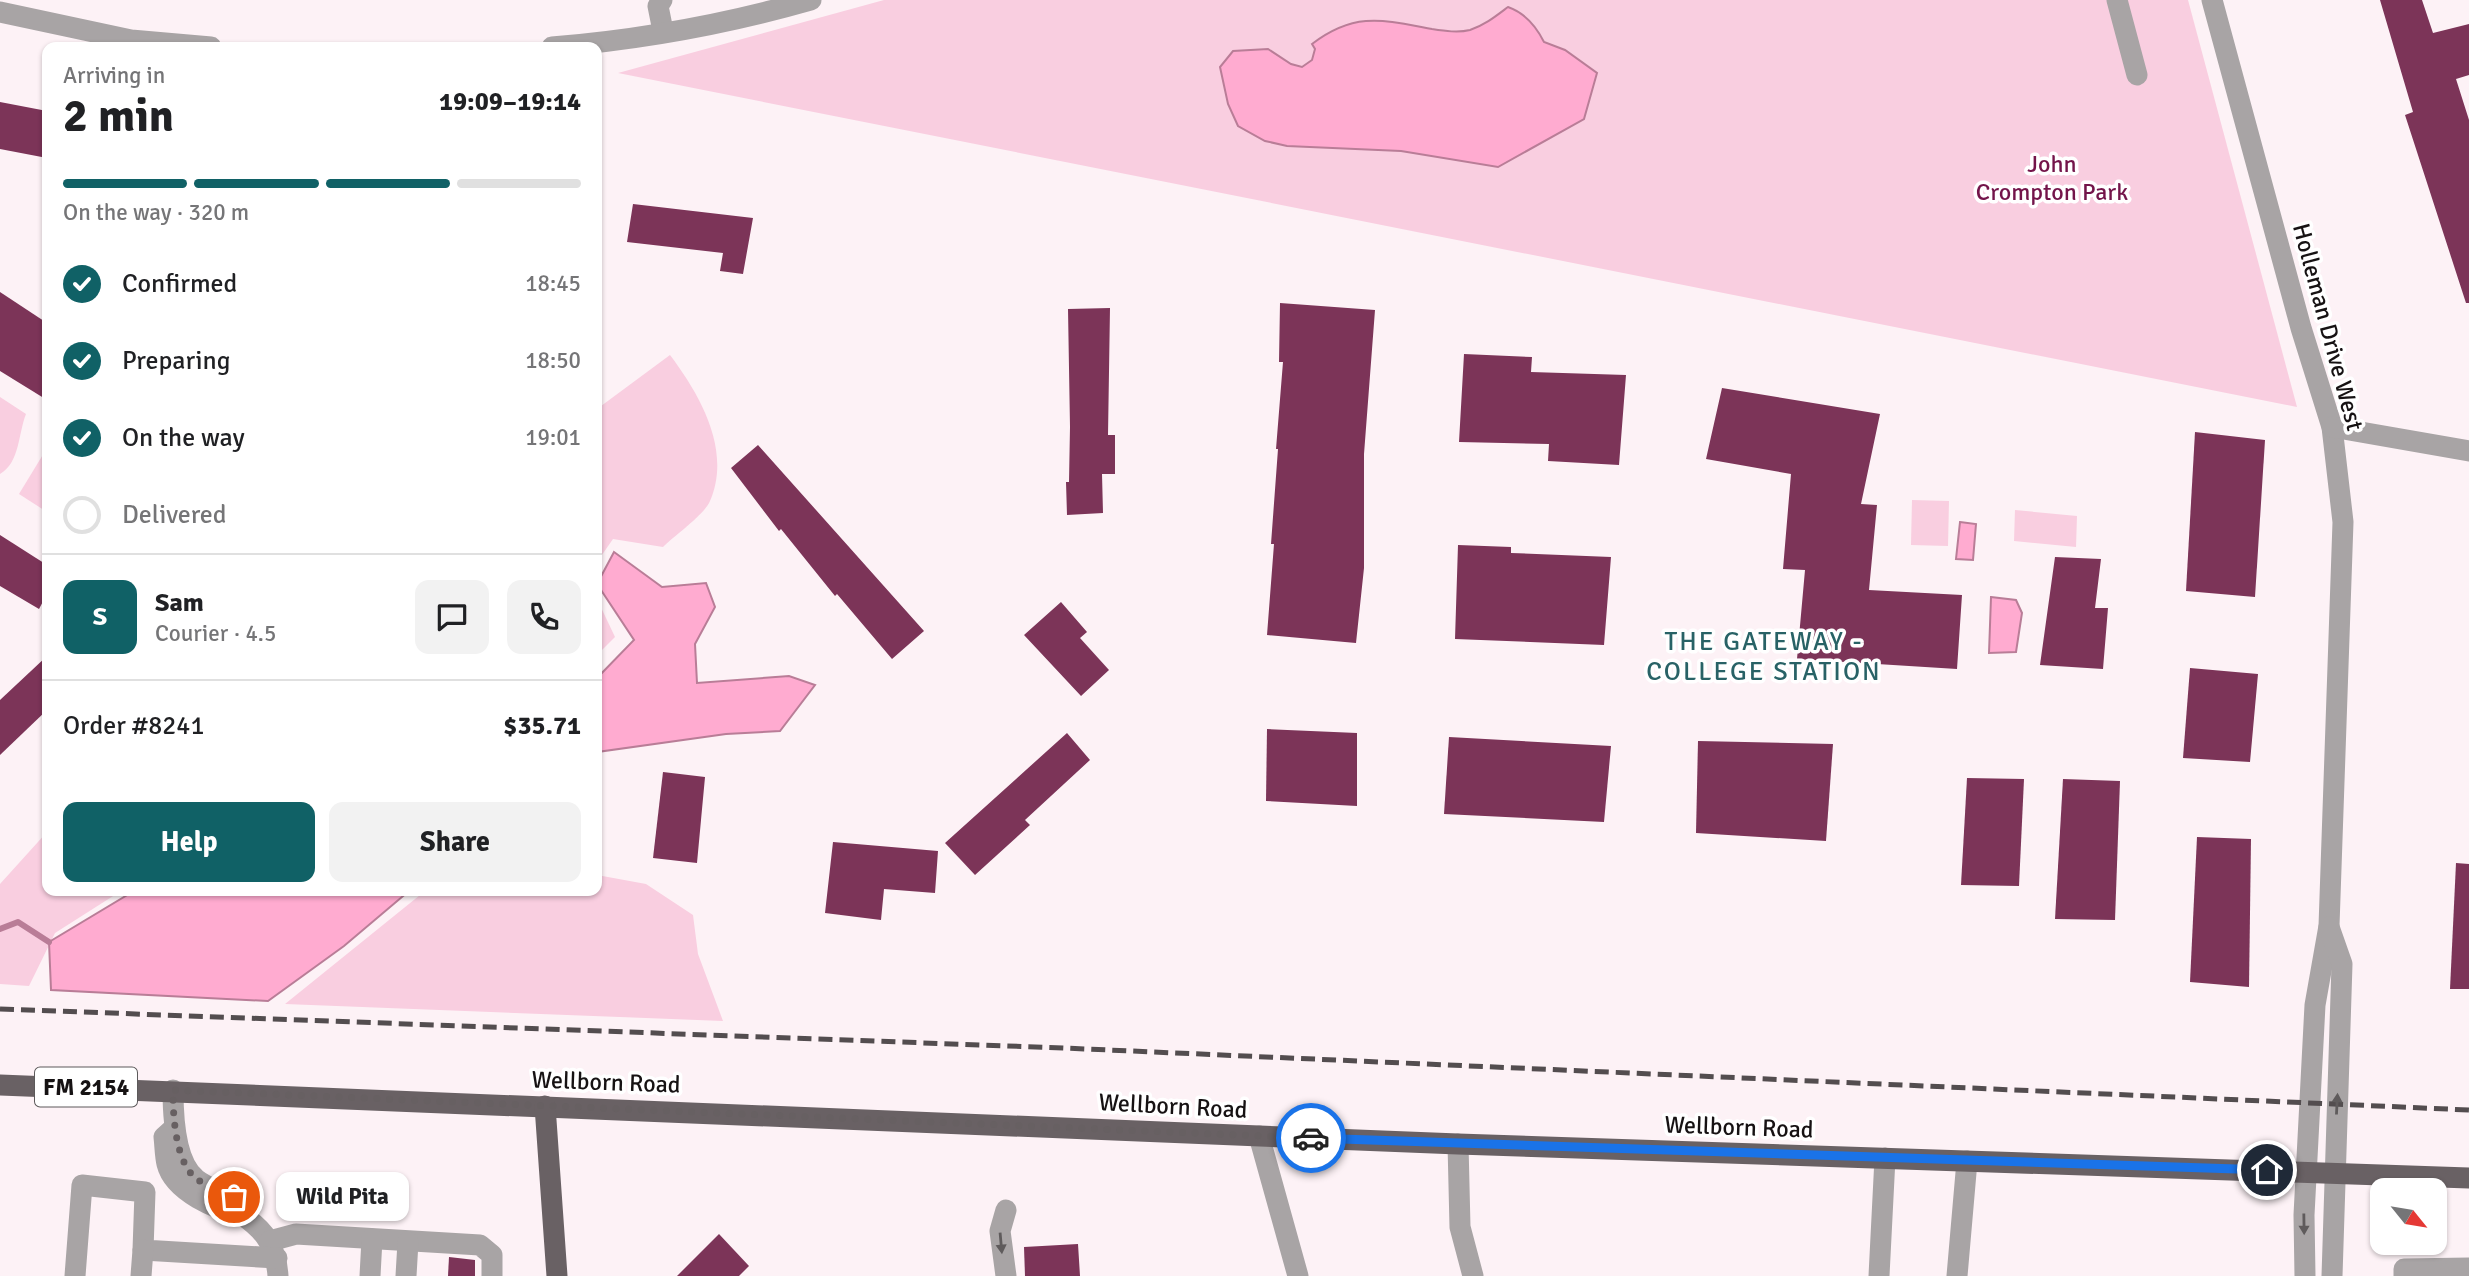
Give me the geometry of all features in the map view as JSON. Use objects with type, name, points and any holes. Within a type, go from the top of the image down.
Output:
[{"type":"main road","name":"Wellborn Road","points":[[0,1085],[1458,1144],[2469,1178]]},
{"type":"main road","points":[[545,1105],[556,1276]]},
{"type":"street","points":[[602,43],[776,10],[811,0]]},
{"type":"street","points":[[2117,0],[2137,75]]},
{"type":"street","name":"Holleman Drive West","points":[[2212,0],[2301,328],[2332,426],[2343,522],[2329,926],[2315,1005],[2305,1171],[2305,1276]]},
{"type":"street","points":[[656,2],[663,31]]},
{"type":"street","points":[[0,12],[131,40],[154,42]]},
{"type":"street","points":[[2332,426],[2469,451]]},
{"type":"street","name":"Holleman Drive West","points":[[2329,926],[2342,964],[2333,1172],[2332,1276]]},
{"type":"street","points":[[173,1090],[174,1128],[164,1137],[167,1166],[181,1186],[223,1212],[242,1215],[262,1228],[275,1258]]},
{"type":"street","points":[[1259,1136],[1298,1276]]},
{"type":"street","points":[[1458,1144],[1460,1227],[1473,1276]]},
{"type":"street","points":[[1879,1276],[1885,1158]]},
{"type":"street","points":[[1957,1276],[1967,1161]]},
{"type":"street","points":[[75,1276],[82,1185],[145,1192],[141,1276]]},
{"type":"street","points":[[1006,1210],[1000,1231],[1006,1276]]},
{"type":"street","points":[[275,1258],[296,1234],[480,1245],[492,1255],[492,1276]]},
{"type":"street","points":[[370,1276],[372,1239]]},
{"type":"street","points":[[406,1276],[408,1242]]},
{"type":"street","points":[[143,1250],[275,1258]]},
{"type":"street","points":[[484,1276],[486,1250]]},
{"type":"street","points":[[2404,1276],[2403,1269],[2469,1268]]},
{"type":"green space","name":"John Crompton Park","points":[[884,0],[2188,0],[2297,407],[618,73]]},
{"type":"green space","points":[[670,355],[702,405],[715,443],[716,482],[707,506],[663,547],[613,539],[602,555],[602,405]]},
{"type":"green space","points":[[0,397],[26,414],[15,455],[7,469],[0,474]]},
{"type":"green space","points":[[42,456],[42,509],[19,494]]},
{"type":"green space","points":[[1912,500],[1949,501],[1948,546],[1911,545]]},
{"type":"green space","points":[[2015,510],[2077,516],[2076,547],[2014,541]]},
{"type":"green space","points":[[602,610],[615,637],[602,650]]},
{"type":"green space","points":[[42,838],[42,896],[113,896],[55,933],[29,986],[0,984],[0,884]]},
{"type":"green space","points":[[602,876],[646,884],[693,915],[698,954],[723,1021],[285,1004],[419,896],[602,896]]},
{"type":"shaded area","points":[[1508,7],[1529,21],[1544,42],[1565,50],[1597,73],[1584,119],[1498,167],[1401,151],[1287,146],[1265,141],[1238,126],[1228,104],[1220,67],[1233,51],[1268,49],[1291,64],[1302,67],[1312,60],[1315,49],[1312,44],[1342,26],[1356,22],[1384,21],[1465,31],[1485,23]]},
{"type":"shaded area","points":[[1960,522],[1976,524],[1973,560],[1956,559]]},
{"type":"shaded area","points":[[614,552],[662,587],[706,583],[715,607],[695,644],[697,683],[789,676],[815,685],[780,731],[726,734],[602,751],[602,673],[634,640],[602,592],[602,575]]},
{"type":"shaded area","points":[[1991,597],[2016,600],[2022,613],[2016,652],[1989,653]]},
{"type":"shaded area","points":[[126,896],[403,896],[344,946],[268,1001],[51,990],[49,942]]},
{"type":"building","points":[[2380,0],[2422,0],[2433,33],[2469,24],[2469,75],[2456,79],[2469,120],[2469,303],[2466,303],[2405,115],[2413,112]]},
{"type":"building","points":[[0,102],[42,110],[42,157],[0,149]]},
{"type":"building","points":[[633,204],[753,218],[743,274],[720,271],[723,253],[627,242]]},
{"type":"building","points":[[0,292],[42,320],[42,397],[0,371]]},
{"type":"building","points":[[1280,303],[1375,310],[1364,454],[1364,568],[1356,643],[1267,635],[1283,362],[1279,362]]},
{"type":"building","points":[[1110,308],[1108,435],[1115,435],[1115,474],[1102,474],[1103,513],[1067,515],[1066,482],[1069,482],[1070,427],[1068,309]]},
{"type":"building","points":[[1464,354],[1532,357],[1531,372],[1626,375],[1619,465],[1548,461],[1549,444],[1459,442]]},
{"type":"building","points":[[1722,388],[1880,414],[1861,504],[1877,505],[1869,590],[1962,595],[1957,669],[1797,659],[1805,570],[1783,569],[1791,474],[1706,459]]},
{"type":"building","points":[[2195,432],[2265,440],[2255,597],[2186,591]]},
{"type":"building","points":[[758,445],[924,631],[892,659],[837,594],[835,596],[781,529],[779,531],[731,468]]},
{"type":"building","points":[[0,535],[42,562],[42,603],[39,609],[0,586]]},
{"type":"building","points":[[1458,545],[1511,547],[1511,553],[1611,557],[1604,645],[1455,639]]},
{"type":"building","points":[[2055,557],[2101,559],[2095,608],[2108,608],[2103,669],[2040,665]]},
{"type":"building","points":[[1061,602],[1087,632],[1080,638],[1109,670],[1081,696],[1024,635]]},
{"type":"building","points":[[42,661],[42,715],[0,755],[0,700]]},
{"type":"building","points":[[2190,668],[2258,674],[2250,762],[2183,758]]},
{"type":"building","points":[[1267,729],[1357,733],[1357,806],[1266,801]]},
{"type":"building","points":[[1067,733],[1090,760],[1025,820],[1030,825],[975,875],[945,843]]},
{"type":"building","points":[[1449,737],[1611,746],[1604,822],[1444,814]]},
{"type":"building","points":[[1698,741],[1833,744],[1826,841],[1696,833]]},
{"type":"building","points":[[663,772],[705,777],[697,863],[653,858]]},
{"type":"building","points":[[1967,778],[2024,779],[2019,886],[1961,885]]},
{"type":"building","points":[[2063,779],[2120,781],[2115,920],[2055,919]]},
{"type":"building","points":[[2197,837],[2251,839],[2249,987],[2190,982]]},
{"type":"building","points":[[833,842],[938,851],[935,893],[884,889],[881,920],[825,913]]},
{"type":"building","points":[[2456,863],[2469,864],[2469,989],[2450,989]]},
{"type":"building","points":[[719,1234],[749,1266],[739,1276],[677,1276]]},
{"type":"building","points":[[1078,1244],[1080,1276],[1025,1276],[1024,1247]]},
{"type":"building","points":[[449,1257],[475,1260],[475,1276],[448,1276]]},
{"type":"waterway","points":[[0,929],[18,922],[49,942]]},
{"type":"railway","points":[[0,1009],[1063,1048],[2469,1110]]},
{"type":"way so far","points":[[234,1197],[196,1179],[182,1160],[179,1139],[174,1128],[173,1090],[1311,1138]]},
{"type":"place","name":"Wild Pita","points":[[234,1197]]},
{"type":"district","name":"THE GATEWAY - COLLEGE STATION","points":[[1764,657]]},
{"type":"route","points":[[1311,1138],[2267,1170]]}]
